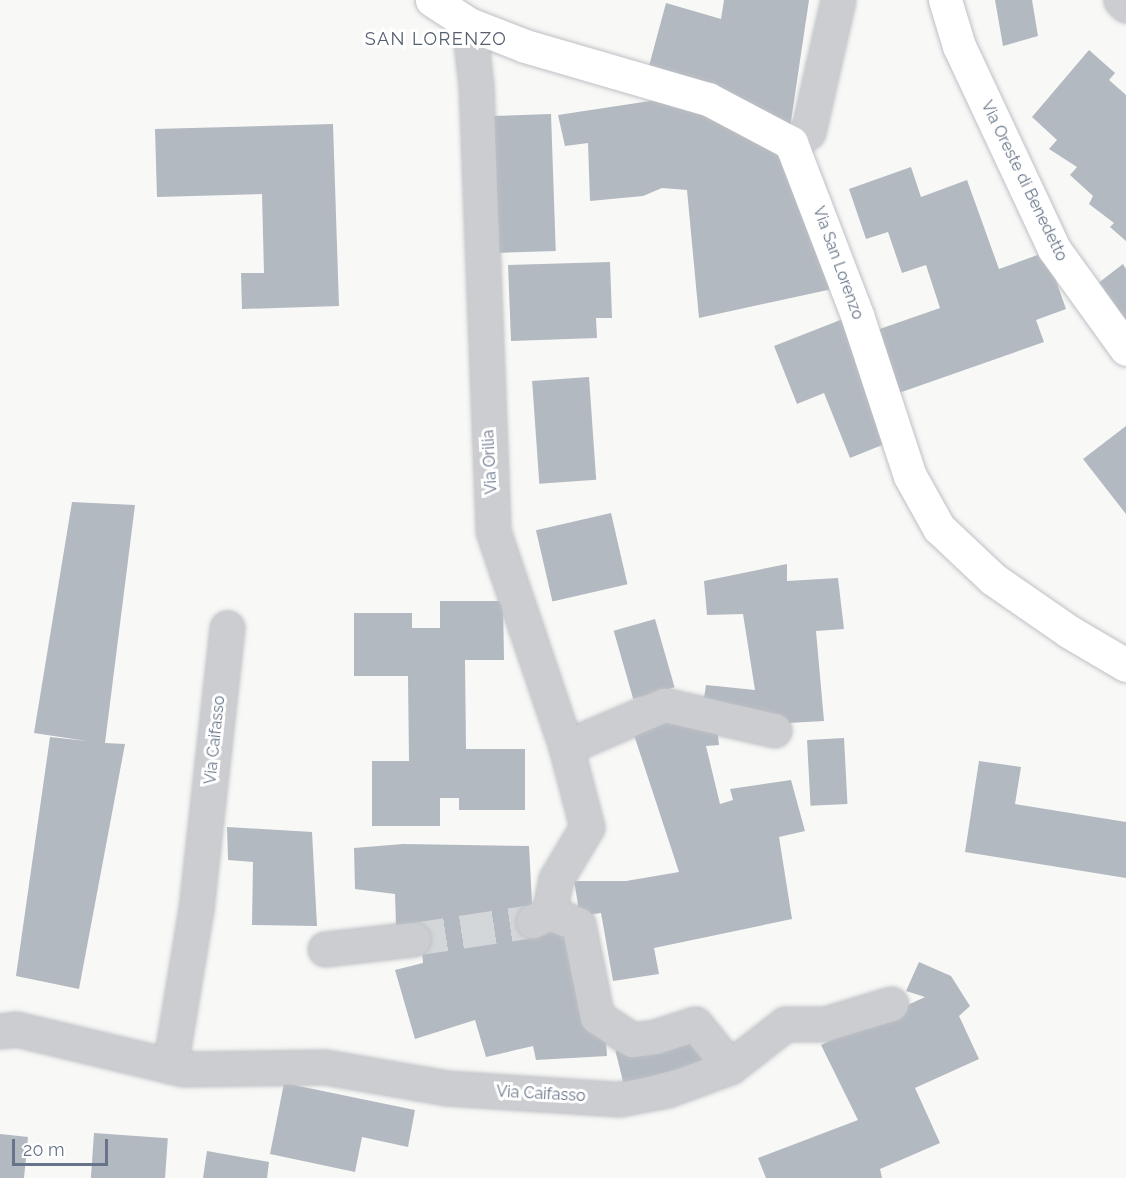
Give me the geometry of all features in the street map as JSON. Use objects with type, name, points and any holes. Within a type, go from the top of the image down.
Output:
[{"type":"street","points":[[432,0],[469,24],[581,64],[635,76],[708,99],[791,143],[808,132],[838,0]]},
{"type":"street","name":"Via Oreste di Benedetto","points":[[945,0],[958,46],[1054,249],[1126,349]]},
{"type":"street","points":[[1121,0],[1126,5]]},
{"type":"street","name":"Via Orilia","points":[[469,24],[477,86],[493,531],[566,747],[586,827],[556,879],[541,917],[578,924],[597,1017],[632,1040],[655,1037],[695,1024],[730,1067]]},
{"type":"street","name":"Via San Lorenzo","points":[[791,143],[857,315],[910,476],[939,528],[993,579],[1068,631],[1126,665]]},
{"type":"street","name":"Via Caifasso","points":[[170,1066],[196,909],[227,628]]},
{"type":"street","points":[[566,747],[664,705],[774,730]]},
{"type":"street","points":[[325,949],[413,939]]},
{"type":"street","name":"Via Caifasso","points":[[0,1031],[16,1029],[184,1069],[325,1067],[447,1088],[619,1099],[667,1090],[730,1067],[785,1024],[825,1024],[891,1004]]},
{"type":"building","points":[[724,0],[809,0],[790,128],[649,66],[666,3],[721,19]]},
{"type":"building","points":[[995,0],[1032,0],[1038,36],[1003,46]]},
{"type":"building","points":[[1089,50],[1115,73],[1109,80],[1126,95],[1126,241],[1110,227],[1114,223],[1089,204],[1093,196],[1070,175],[1077,167],[1049,149],[1057,140],[1032,117]]},
{"type":"building","points":[[663,99],[725,120],[779,150],[837,288],[699,318],[687,190],[662,188],[643,196],[590,201],[588,143],[565,146],[558,115]]},
{"type":"building","points":[[551,114],[556,251],[496,253],[491,116]]},
{"type":"building","points":[[333,124],[339,306],[242,309],[241,273],[264,273],[262,194],[157,197],[155,129]]},
{"type":"building","points":[[911,167],[921,197],[967,180],[999,269],[1046,252],[1066,309],[1036,320],[1044,342],[893,395],[871,332],[940,308],[926,265],[902,273],[888,232],[866,239],[849,189]]},
{"type":"building","points":[[610,262],[612,318],[596,318],[597,338],[511,341],[508,265]]},
{"type":"building","points":[[1123,264],[1126,269],[1126,321],[1097,284]]},
{"type":"building","points":[[848,317],[897,439],[850,458],[824,393],[797,404],[774,346]]},
{"type":"building","points":[[589,377],[596,480],[539,484],[532,381]]},
{"type":"building","points":[[1126,426],[1126,514],[1083,459]]},
{"type":"building","points":[[72,502],[135,505],[105,743],[125,744],[79,989],[16,976],[50,737],[87,741],[34,733]]},
{"type":"building","points":[[611,513],[627,584],[552,601],[536,530]]},
{"type":"building","points":[[787,564],[787,581],[838,578],[844,629],[816,631],[824,721],[770,724],[703,705],[706,685],[755,690],[743,614],[707,615],[704,581]]},
{"type":"building","points":[[440,601],[503,601],[504,660],[465,660],[466,749],[525,749],[525,810],[459,810],[459,798],[440,798],[440,826],[372,826],[372,761],[409,761],[408,676],[354,676],[354,613],[412,613],[412,628],[440,628]]},
{"type":"building","points":[[655,619],[675,687],[633,699],[614,631]]},
{"type":"building","points":[[666,718],[716,720],[719,745],[706,746],[720,804],[733,800],[730,789],[791,780],[805,831],[779,837],[792,919],[654,948],[659,974],[613,981],[601,913],[580,916],[574,881],[626,881],[679,872],[634,735]]},
{"type":"building","points":[[844,738],[847,804],[811,806],[807,740]]},
{"type":"building","points":[[979,761],[1021,767],[1015,804],[1126,822],[1126,878],[965,852]]},
{"type":"building","points":[[227,827],[312,832],[317,926],[252,925],[253,862],[228,860]]},
{"type":"building","points":[[403,844],[529,846],[533,921],[576,927],[605,1025],[607,1056],[536,1060],[533,1046],[486,1057],[475,1020],[415,1039],[395,970],[423,963],[420,927],[396,926],[395,894],[355,889],[354,848]]},
{"type":"building","points":[[919,962],[951,976],[970,1006],[959,1016],[979,1059],[915,1088],[940,1143],[880,1169],[882,1178],[766,1178],[758,1158],[858,1120],[821,1045],[925,997],[906,991]]},
{"type":"building","points":[[696,1031],[704,1063],[623,1083],[615,1051]]},
{"type":"building","points":[[284,1083],[415,1110],[408,1147],[362,1137],[355,1172],[270,1154]]},
{"type":"building","points":[[94,1133],[168,1138],[165,1178],[91,1178]]},
{"type":"building","points":[[0,1134],[28,1137],[24,1178],[0,1178]]},
{"type":"building","points":[[207,1151],[269,1162],[267,1178],[203,1178]]},
{"type":"tunnel","points":[[413,939],[533,921]]},
{"type":"district","name":"SAN LORENZO","points":[[436,39]]}]
